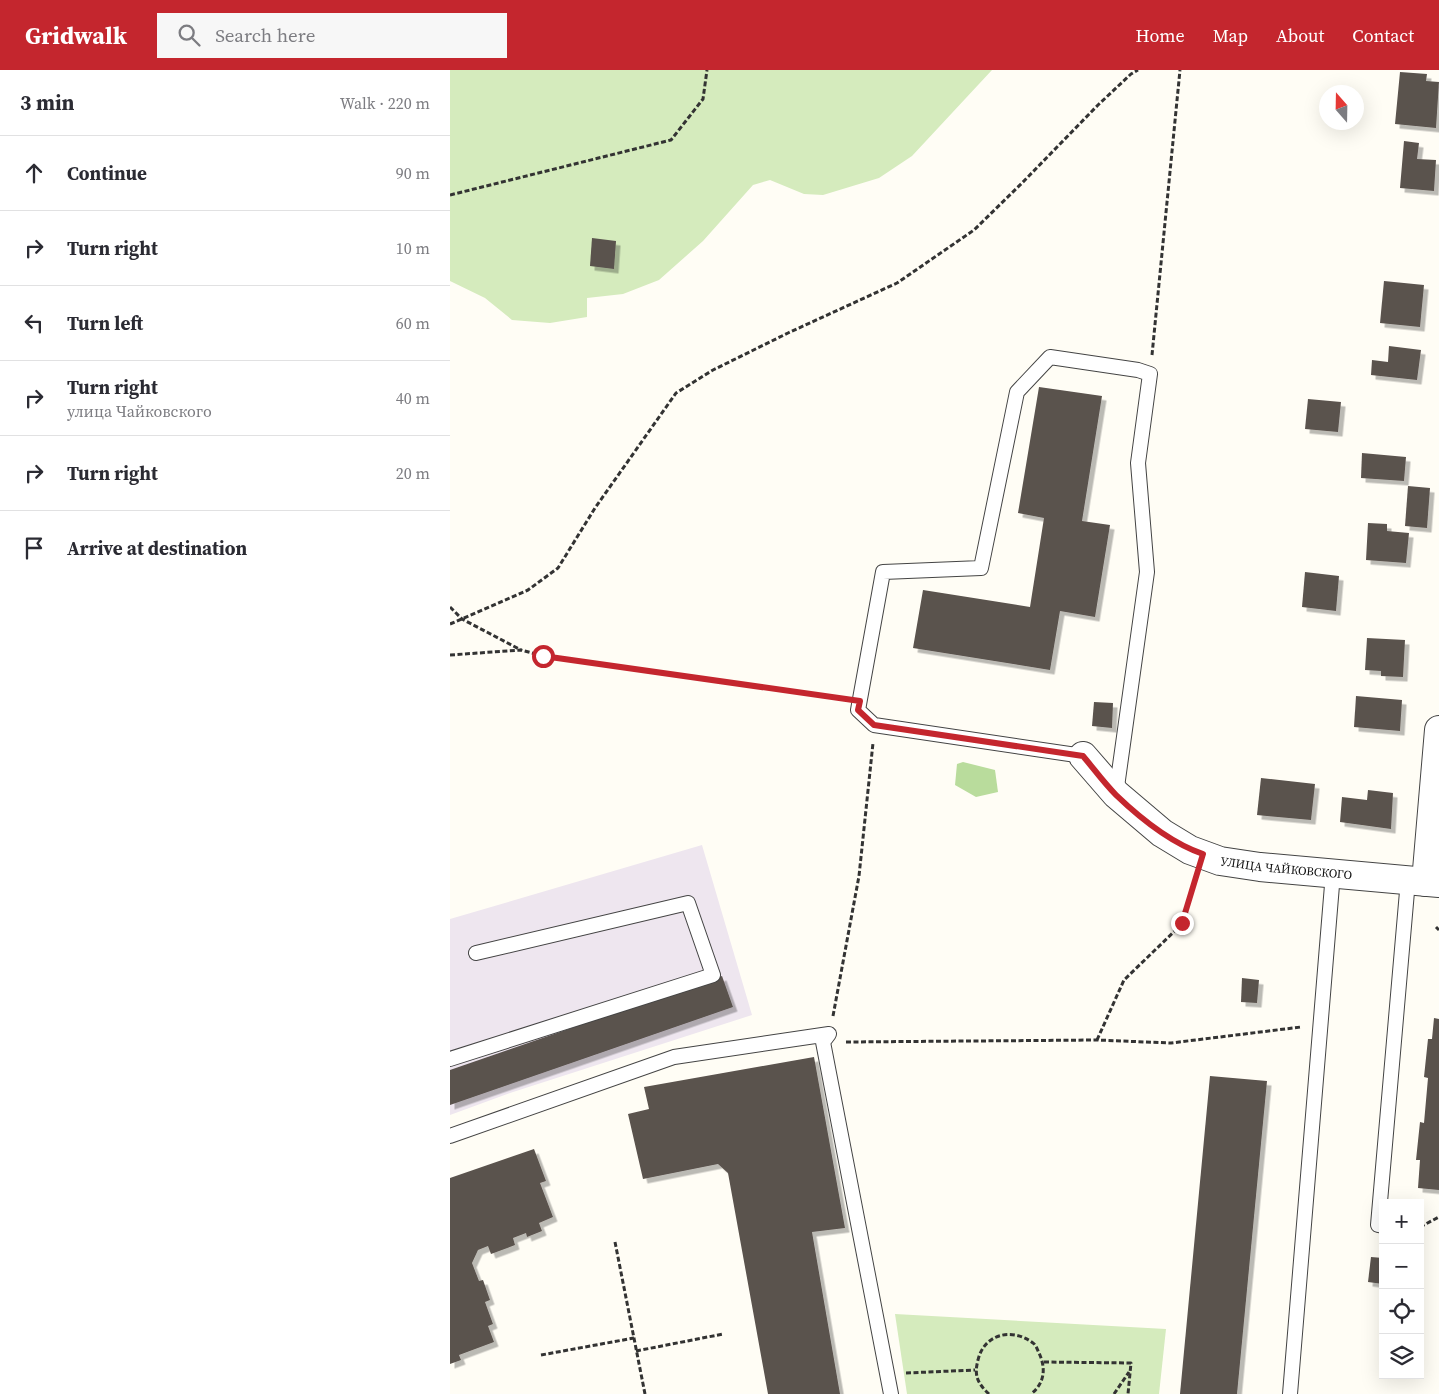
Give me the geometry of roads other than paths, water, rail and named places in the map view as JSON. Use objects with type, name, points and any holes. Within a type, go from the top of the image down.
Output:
[{"type":"street","points":[[1424,881],[1439,730]]},
{"type":"street","name":"УЛИЦА ЧАЙКОВСКОГО","points":[[1083,756],[1116,794],[1162,834],[1190,850],[1220,860],[1260,867],[1424,881]]},
{"type":"lane","points":[[1083,756],[874,725],[858,710],[883,572],[981,568],[1017,392],[1050,357],[1138,370],[1150,374],[1138,464],[1146,572],[1116,794]]},
{"type":"lane","points":[[1290,1394],[1333,873]]},
{"type":"lane","points":[[1380,1199],[1424,881]]},
{"type":"lane","points":[[450,1060],[712,975],[688,903],[476,953]]},
{"type":"lane","points":[[450,1136],[674,1057],[826,1038],[891,1394]]},
{"type":"lane","points":[[1379,1209],[1379,1225]]}]
